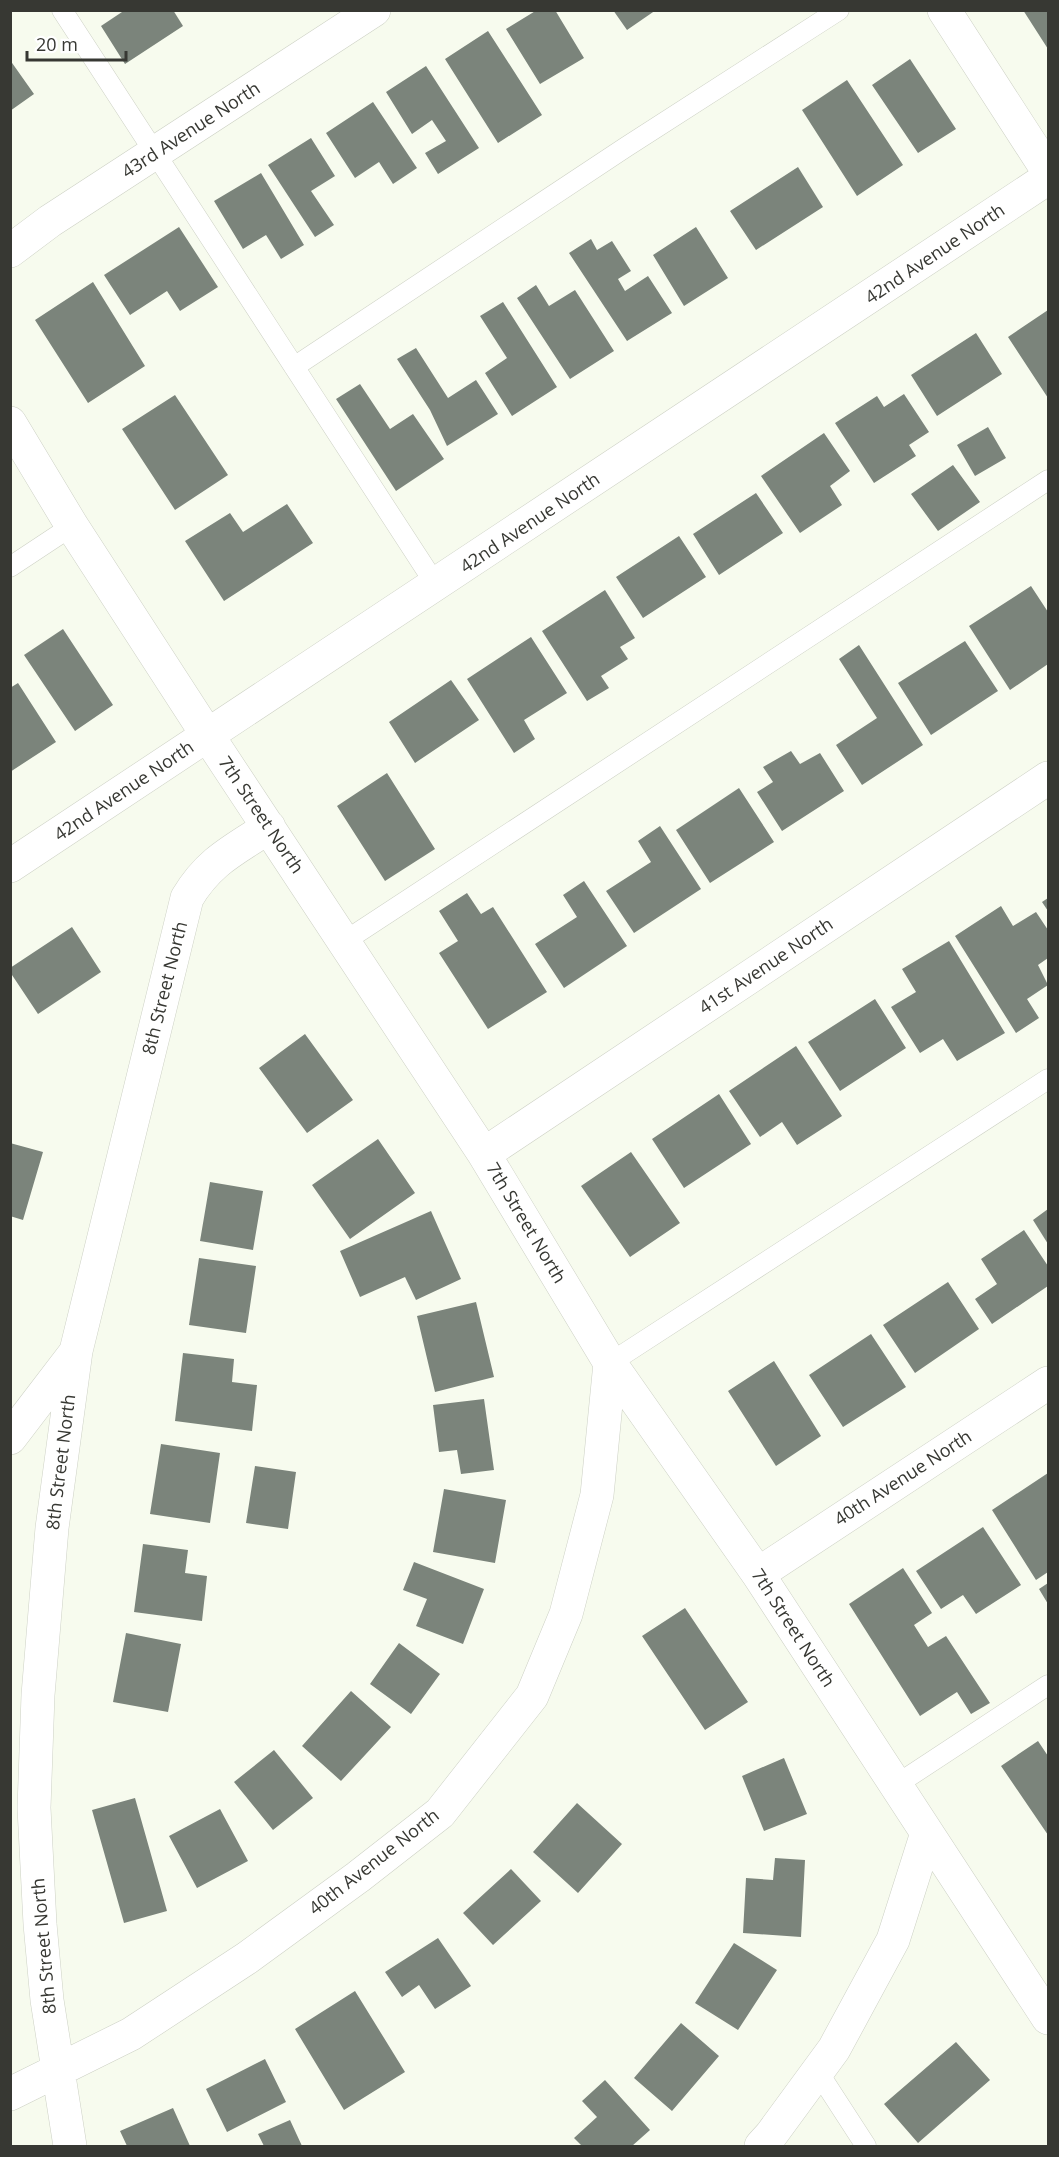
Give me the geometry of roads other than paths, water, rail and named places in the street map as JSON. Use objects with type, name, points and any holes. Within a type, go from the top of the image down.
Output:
[{"type":"street","name":"43rd Avenue North","points":[[10,251],[50,221],[374,10]]},
{"type":"street","points":[[944,10],[1048,171]]},
{"type":"street","name":"42nd Avenue North","points":[[10,866],[1048,178]]},
{"type":"street","name":"7th Street North","points":[[10,423],[72,526],[207,736],[484,1154],[610,1362],[758,1574],[927,1833],[1043,1999]]},
{"type":"street","name":"41st Avenue North","points":[[484,1154],[1048,778]]},
{"type":"street","name":"8th Street North","points":[[70,2146],[45,1979],[34,1808],[38,1695],[52,1528],[76,1351],[187,898],[199,878],[217,861],[269,827]]},
{"type":"street","points":[[10,1438],[76,1351]]},
{"type":"street","name":"40th Avenue North","points":[[10,2094],[141,2028],[247,1958],[358,1877],[440,1813],[532,1696],[566,1614],[597,1495],[610,1362]]},
{"type":"street","name":"40th Avenue North","points":[[758,1574],[1048,1383]]},
{"type":"street","points":[[761,2146],[834,2049],[893,1940],[927,1833]]},
{"type":"lane","points":[[62,10],[436,585]]},
{"type":"lane","points":[[294,367],[626,147],[839,10]]},
{"type":"lane","points":[[345,941],[1048,480]]},
{"type":"lane","points":[[10,567],[72,526]]},
{"type":"lane","points":[[610,1362],[1048,1079]]},
{"type":"lane","points":[[896,1785],[1048,1685]]},
{"type":"lane","points":[[818,2072],[866,2146]]}]
